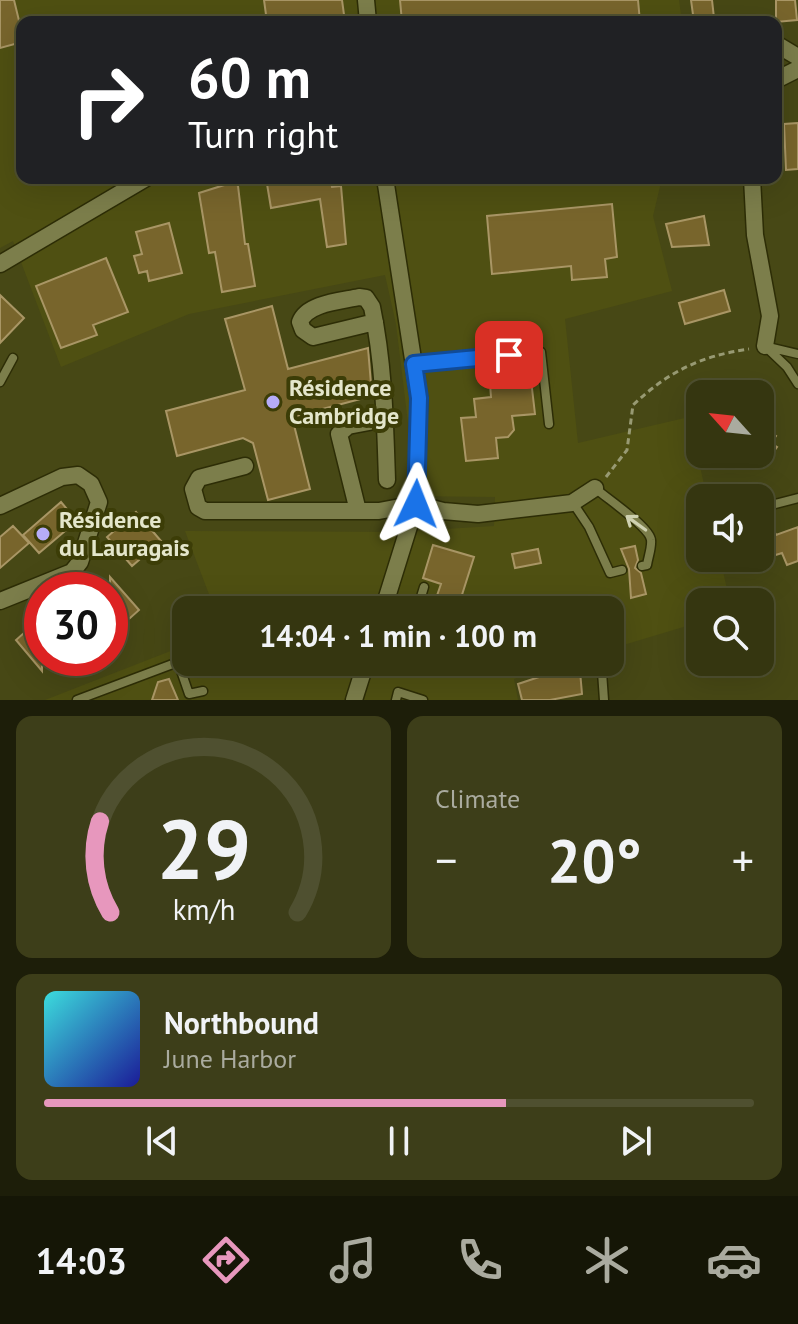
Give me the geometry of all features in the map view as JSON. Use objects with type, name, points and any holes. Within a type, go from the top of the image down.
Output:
[{"type":"street","points":[[0,264],[136,184]]},
{"type":"street","points":[[386,184],[419,398],[416,504],[387,596]]},
{"type":"street","points":[[752,184],[755,235],[770,316],[765,346]]},
{"type":"street","points":[[375,322],[384,379],[387,480]]},
{"type":"street","points":[[358,511],[339,434],[350,426],[385,419]]},
{"type":"street","points":[[245,466],[199,478],[193,489],[198,507],[205,511],[358,511],[416,504],[443,511],[478,514],[572,503],[595,488]]},
{"type":"street","points":[[0,506],[62,477],[78,475],[91,484],[99,502],[76,569],[64,577],[0,601]]},
{"type":"street","points":[[354,700],[362,676]]},
{"type":"lane","points":[[765,346],[798,354]]},
{"type":"lane","points":[[765,346],[787,367],[798,384]]},
{"type":"lane","points":[[414,364],[541,352],[549,424]]},
{"type":"lane","points":[[0,382],[13,358]]},
{"type":"lane","points":[[595,488],[624,514],[645,527],[651,540],[647,565],[642,566]]},
{"type":"lane","points":[[774,504],[798,498]]},
{"type":"lane","points":[[572,503],[589,527],[610,573],[622,570]]},
{"type":"lane","points":[[421,596],[424,587]]},
{"type":"lane","points":[[77,700],[172,665]]},
{"type":"lane","points":[[185,676],[189,694],[203,691]]},
{"type":"lane","points":[[602,676],[604,700]]},
{"type":"lane","points":[[396,700],[398,692],[423,700]]},
{"type":"path","points":[[595,488],[618,465],[627,450],[633,405],[660,379],[699,360],[765,346]]},
{"type":"shaded area","points":[[0,0],[679,0],[681,16],[16,16],[16,184],[661,184],[653,216],[672,291],[565,319],[578,443],[686,418],[686,468],[700,468],[704,484],[686,484],[686,572],[723,572],[727,588],[686,588],[686,626],[624,645],[624,596],[210,596],[185,531],[397,532],[494,526],[495,497],[407,496],[409,431],[396,324],[385,275],[189,314],[61,367],[13,241],[0,248]]},
{"type":"shaded area","points":[[172,650],[172,676],[523,676],[514,679],[518,700],[45,700],[107,676],[128,676],[128,668]]},
{"type":"building","points":[[0,0],[14,0],[18,16],[16,44],[0,48]]},
{"type":"building","points":[[264,0],[342,0],[344,16],[266,16]]},
{"type":"building","points":[[400,0],[638,0],[639,16],[401,16]]},
{"type":"building","points":[[691,0],[712,0],[714,16],[693,16]]},
{"type":"building","points":[[776,0],[795,0],[797,20],[782,21],[782,16],[776,16]]},
{"type":"building","points":[[798,123],[798,169],[786,170],[784,124]]},
{"type":"building","points":[[228,184],[238,186],[245,244],[248,244],[255,286],[222,292],[215,252],[209,253],[199,193]]},
{"type":"building","points":[[267,184],[341,186],[346,244],[327,247],[320,199],[271,208]]},
{"type":"building","points":[[612,204],[617,257],[605,259],[607,277],[572,280],[571,266],[492,274],[487,216]]},
{"type":"building","points":[[704,216],[709,245],[672,247],[666,224]]},
{"type":"building","points":[[169,223],[182,273],[149,281],[147,271],[139,273],[134,256],[142,254],[136,232]]},
{"type":"building","points":[[106,258],[128,312],[93,325],[97,335],[61,348],[36,286]]},
{"type":"building","points":[[724,290],[730,311],[685,324],[679,303]]},
{"type":"building","points":[[0,295],[24,318],[0,343]]},
{"type":"building","name":"Résidence Cambridge","points":[[272,306],[288,369],[368,348],[372,396],[292,417],[310,489],[268,500],[253,443],[243,438],[177,456],[166,411],[245,390],[225,319]]},
{"type":"building","points":[[531,380],[535,414],[512,416],[514,430],[508,437],[496,438],[498,458],[466,461],[461,418],[476,417],[474,399],[491,397],[490,384]]},
{"type":"building","name":"Résidence du Lauragais","points":[[61,502],[77,521],[39,553],[23,535]]},
{"type":"building","points":[[136,512],[161,541],[132,566],[107,537]]},
{"type":"building","points":[[13,526],[29,543],[0,568],[0,537]]},
{"type":"building","points":[[798,527],[798,561],[787,565],[782,553],[774,556],[774,530],[776,535]]},
{"type":"building","points":[[433,545],[474,557],[462,596],[437,596],[441,584],[423,578]]},
{"type":"building","points":[[635,546],[638,560],[635,568],[641,573],[646,594],[631,598],[629,569],[621,549]]},
{"type":"building","points":[[538,549],[541,563],[515,568],[512,554]]},
{"type":"building","points":[[128,597],[139,610],[128,620]]},
{"type":"building","points":[[24,633],[24,650],[16,640]]},
{"type":"building","points":[[542,676],[580,676],[582,694],[550,700],[522,700],[518,684]]},
{"type":"building","points":[[169,679],[178,700],[152,700],[158,682]]},
{"type":"place","name":"Résidence Cambridge","points":[[273,402]]},
{"type":"place","name":"Résidence du Lauragais","points":[[43,534]]},
{"type":"route","points":[[416,504],[419,398],[414,364],[509,355]]}]
